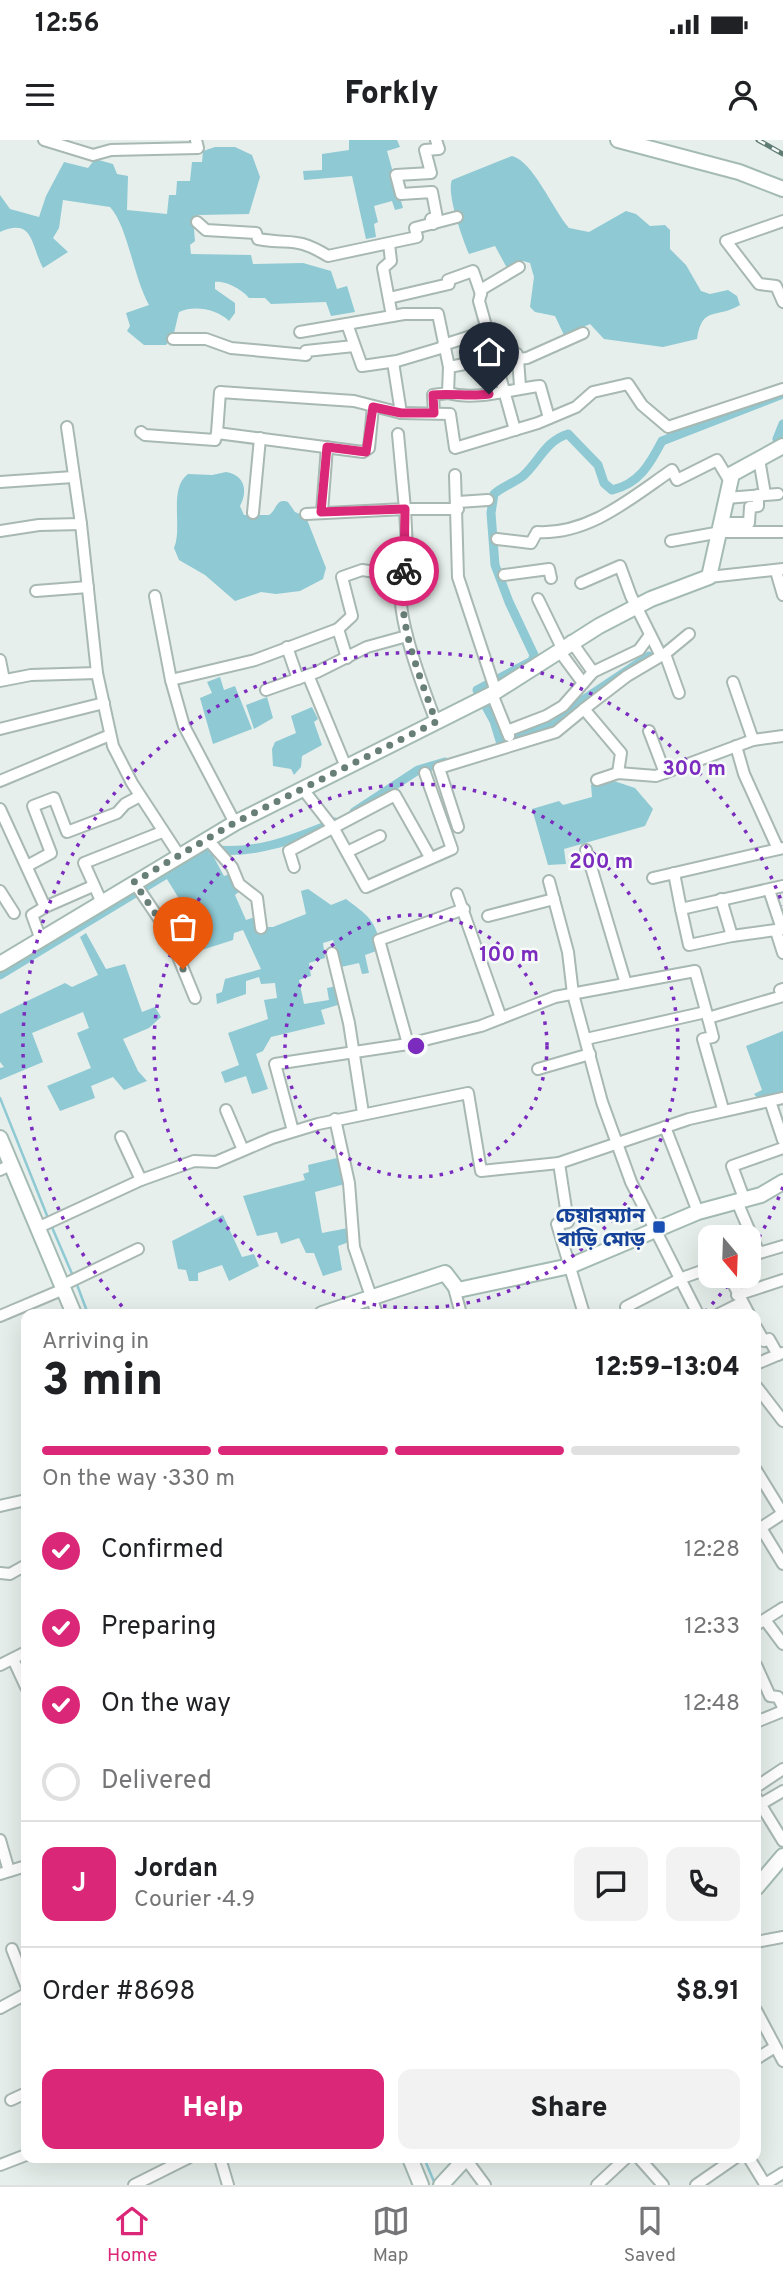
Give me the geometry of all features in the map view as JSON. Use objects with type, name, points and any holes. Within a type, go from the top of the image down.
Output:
[{"type":"main road","points":[[618,140],[739,172],[783,190]]},
{"type":"main road","points":[[0,964],[234,823],[470,705],[492,689],[636,608],[709,577],[722,528],[729,480],[737,470],[781,448]]},
{"type":"main road","points":[[0,1138],[5,1168],[37,1228],[73,1309]]},
{"type":"main road","points":[[336,1309],[445,1273],[458,1290],[570,1266],[698,1212],[781,1189]]},
{"type":"main road","points":[[761,1882],[783,1856]]},
{"type":"main road","points":[[412,2163],[421,2185]]},
{"type":"main road","points":[[441,2185],[461,2163]]},
{"type":"street","points":[[44,140],[93,155],[110,149],[181,144],[198,148],[196,140]]},
{"type":"street","points":[[433,224],[431,219],[437,218],[432,192],[401,194],[396,175],[431,173],[425,150],[439,149],[436,140]]},
{"type":"street","points":[[197,222],[206,230],[256,233],[258,239],[307,243],[328,256],[417,237],[415,228],[457,217]]},
{"type":"street","points":[[783,221],[726,241],[759,284],[776,286],[783,302]]},
{"type":"street","points":[[388,244],[391,261],[383,268],[392,316]]},
{"type":"street","points":[[515,430],[479,301],[482,289],[519,267]]},
{"type":"street","points":[[389,298],[440,288],[449,284],[448,280],[473,271],[481,294]]},
{"type":"street","points":[[300,332],[392,316],[438,314],[449,367],[449,393]]},
{"type":"street","points":[[347,324],[362,366],[393,362],[487,331]]},
{"type":"street","points":[[518,359],[583,333]]},
{"type":"street","points":[[173,339],[205,339],[232,348],[306,355],[306,351],[354,346]]},
{"type":"street","points":[[449,367],[517,354],[520,386]]},
{"type":"street","points":[[393,362],[401,413]]},
{"type":"street","points":[[141,432],[145,435],[215,440],[220,392],[343,400],[401,413],[450,414],[455,448],[549,418],[576,407],[593,392],[628,384],[642,405],[668,427],[783,389]]},
{"type":"street","points":[[434,413],[433,395],[449,393],[461,397],[520,386],[540,386],[549,418]]},
{"type":"street","points":[[216,433],[366,452],[373,407]]},
{"type":"street","points":[[67,427],[81,524],[97,673],[110,735],[123,768],[179,855]]},
{"type":"street","points":[[398,434],[407,548],[400,585],[407,636],[436,722]]},
{"type":"street","points":[[253,513],[260,438]]},
{"type":"street","points":[[321,512],[327,447]]},
{"type":"street","points":[[497,539],[531,543],[537,533],[577,530],[673,470],[677,480],[717,460],[729,480]]},
{"type":"street","points":[[671,541],[749,523],[750,507],[758,506],[761,495],[759,460]]},
{"type":"street","points":[[456,475],[458,577],[512,745]]},
{"type":"street","points":[[0,482],[73,477]]},
{"type":"street","points":[[726,498],[778,494]]},
{"type":"street","points":[[306,514],[458,505],[488,500]]},
{"type":"street","points":[[0,531],[81,524]]},
{"type":"street","points":[[722,528],[783,530]]},
{"type":"street","points":[[581,583],[620,566],[636,608],[649,635],[663,655],[679,693]]},
{"type":"street","points":[[504,575],[549,569],[551,578]]},
{"type":"street","points":[[172,680],[256,660],[338,629],[352,616],[342,577],[362,570],[403,576]]},
{"type":"street","points":[[709,577],[780,570],[783,595]]},
{"type":"street","points":[[36,591],[88,587]]},
{"type":"street","points":[[155,596],[184,726],[234,823]]},
{"type":"street","points":[[538,599],[583,683]]},
{"type":"street","points":[[338,629],[347,658]]},
{"type":"street","points":[[458,827],[439,768],[556,732],[627,676],[663,655],[690,634]]},
{"type":"street","points":[[507,731],[546,716],[563,706],[593,672],[639,650],[649,635]]},
{"type":"street","points":[[266,690],[303,677],[367,647],[407,636]]},
{"type":"street","points":[[287,647],[346,767]]},
{"type":"street","points":[[565,648],[593,672]]},
{"type":"street","points":[[0,660],[2,680],[31,675],[97,673]]},
{"type":"street","points":[[733,682],[753,740]]},
{"type":"street","points":[[0,729],[104,704]]},
{"type":"street","points":[[584,709],[621,753],[618,773]]},
{"type":"street","points":[[649,731],[665,774]]},
{"type":"street","points":[[0,781],[110,735]]},
{"type":"street","points":[[597,780],[618,773],[634,776],[665,774],[753,740],[782,739]]},
{"type":"street","points":[[653,878],[780,849],[744,774],[736,746]]},
{"type":"street","points":[[302,788],[324,820],[334,829],[366,887],[452,849],[425,773]]},
{"type":"street","points":[[294,867],[289,851],[394,795],[430,857]]},
{"type":"street","points":[[27,866],[51,853],[33,806],[54,798],[67,832],[117,813],[140,796]]},
{"type":"street","points":[[0,808],[45,906]]},
{"type":"street","points":[[102,903],[84,863],[162,832]]},
{"type":"street","points":[[347,852],[380,836]]},
{"type":"street","points":[[208,841],[232,867],[239,884],[257,898],[261,928]]},
{"type":"street","points":[[586,850],[626,984]]},
{"type":"street","points":[[674,873],[689,945],[780,930]]},
{"type":"street","points":[[550,881],[568,952],[573,994],[617,1145],[695,1309]]},
{"type":"street","points":[[135,884],[168,932],[195,998]]},
{"type":"street","points":[[41,940],[32,915],[45,906],[93,886]]},
{"type":"street","points":[[681,909],[783,886]]},
{"type":"street","points":[[769,890],[783,953]]},
{"type":"street","points":[[0,891],[14,914]]},
{"type":"street","points":[[457,894],[501,1018]]},
{"type":"street","points":[[488,916],[554,899]]},
{"type":"street","points":[[721,899],[732,936]]},
{"type":"street","points":[[408,1044],[379,940],[464,909]]},
{"type":"street","points":[[332,953],[349,1023],[363,1113]]},
{"type":"street","points":[[293,1131],[275,1064],[408,1044],[481,1027],[555,997],[695,971],[713,1038],[703,1039],[723,1109]]},
{"type":"street","points":[[586,1039],[707,1015],[783,996],[780,990],[783,989]]},
{"type":"street","points":[[538,1069],[590,1054]]},
{"type":"street","points":[[37,1228],[141,1180],[194,1161],[216,1162],[293,1131],[335,1119],[468,1093],[481,1171],[559,1163],[723,1109],[783,1098]]},
{"type":"street","points":[[769,1101],[782,1135]]},
{"type":"street","points":[[226,1110],[243,1150]]},
{"type":"street","points":[[335,1119],[351,1196],[354,1247],[376,1309]]},
{"type":"street","points":[[665,1127],[698,1212]]},
{"type":"street","points":[[121,1137],[141,1180]]},
{"type":"street","points":[[747,1225],[732,1166],[783,1148]]},
{"type":"street","points":[[559,1163],[568,1222],[556,1224],[583,1309]]},
{"type":"street","points":[[761,1253],[783,1246]]},
{"type":"street","points":[[0,1316],[64,1287],[138,1248]]},
{"type":"street","points":[[626,1307],[698,1272]]},
{"type":"street","points":[[725,1309],[738,1299],[783,1280]]},
{"type":"street","points":[[452,1282],[460,1309]]},
{"type":"street","points":[[734,1288],[745,1309]]},
{"type":"street","points":[[761,1336],[764,1341],[769,1339],[780,1353],[761,1362]]},
{"type":"street","points":[[761,1392],[783,1421]]},
{"type":"street","points":[[761,1478],[783,1514],[761,1528]]},
{"type":"street","points":[[0,1506],[21,1501]]},
{"type":"street","points":[[761,1534],[783,1564]]},
{"type":"street","points":[[0,1573],[10,1574],[21,1568]]},
{"type":"street","points":[[761,1621],[783,1608]]},
{"type":"street","points":[[761,1623],[783,1644]]},
{"type":"street","points":[[0,1665],[21,1654]]},
{"type":"street","points":[[13,1658],[21,1676]]},
{"type":"street","points":[[761,1676],[770,1696],[778,1697],[783,1709],[761,1720]]},
{"type":"street","points":[[761,1784],[781,1774]]},
{"type":"street","points":[[761,1799],[783,1791]]},
{"type":"street","points":[[761,1805],[783,1841]]},
{"type":"street","points":[[0,1840],[5,1872]]},
{"type":"street","points":[[761,1941],[783,1937]]},
{"type":"street","points":[[12,1950],[21,1973]]},
{"type":"street","points":[[0,2008],[21,1997]]},
{"type":"street","points":[[761,2019],[783,2061]]},
{"type":"street","points":[[761,2055],[783,2033]]},
{"type":"street","points":[[11,2100],[21,2095]]},
{"type":"street","points":[[0,2165],[21,2157]]},
{"type":"street","points":[[134,2185],[178,2163]]},
{"type":"street","points":[[221,2163],[228,2185]]},
{"type":"street","points":[[470,2163],[485,2185]]},
{"type":"street","points":[[598,2185],[621,2163]]},
{"type":"street","points":[[643,2163],[663,2185]]},
{"type":"street","points":[[696,2185],[728,2163]]},
{"type":"street","points":[[752,2163],[766,2185],[783,2173]]},
{"type":"water","points":[[349,140],[397,140],[400,147],[387,151],[403,208],[395,210],[392,201],[374,206],[378,222],[374,224],[376,237],[366,239],[352,176],[304,180],[303,171],[322,170],[322,154],[349,150]]},
{"type":"water","points":[[215,147],[235,147],[252,155],[260,177],[249,214],[198,215],[193,218],[195,241],[190,245],[191,254],[251,255],[253,264],[303,263],[331,271],[337,289],[347,286],[355,312],[331,316],[326,302],[271,304],[265,298],[249,298],[234,286],[215,282],[215,289],[235,303],[235,313],[229,321],[212,311],[185,310],[179,312],[173,337],[166,345],[144,345],[127,331],[130,326],[126,313],[149,305],[126,239],[110,207],[63,200],[59,228],[53,238],[68,252],[43,268],[30,236],[25,231],[11,228],[0,232],[0,195],[10,209],[39,217],[46,196],[64,162],[88,168],[95,159],[113,164],[117,174],[128,176],[127,210],[167,214],[169,195],[176,195],[177,181],[190,181],[192,162],[202,162],[203,151]]},
{"type":"water","points":[[512,156],[528,167],[569,228],[589,232],[626,211],[636,214],[650,226],[665,225],[670,230],[670,249],[686,265],[701,291],[710,294],[728,290],[737,296],[740,305],[707,317],[699,328],[697,339],[663,347],[604,339],[590,324],[564,335],[555,316],[535,312],[530,307],[534,277],[530,263],[523,261],[507,268],[495,246],[469,254],[456,217],[451,195],[452,180]]},
{"type":"water","points":[[226,472],[237,476],[243,484],[244,495],[240,506],[244,515],[269,515],[284,501],[288,502],[295,512],[306,517],[326,568],[323,579],[300,591],[276,594],[261,592],[235,601],[205,575],[179,560],[174,548],[177,498],[182,481],[188,474],[212,475]]},
{"type":"water","points":[[220,677],[224,690],[235,686],[252,729],[213,744],[200,698],[212,693],[207,682]]},
{"type":"water","points":[[267,697],[273,718],[254,729],[246,705]]},
{"type":"water","points":[[312,707],[318,719],[314,722],[322,745],[302,756],[301,767],[294,775],[291,769],[273,766],[272,749],[275,742],[296,733],[291,716]]},
{"type":"water","points":[[605,778],[635,788],[653,809],[645,826],[564,849],[566,864],[548,865],[532,809],[559,801],[563,805],[592,797],[591,785]]},
{"type":"water","points":[[201,854],[212,854],[224,876],[230,874],[241,890],[235,895],[246,920],[255,917],[264,927],[273,927],[306,914],[301,891],[308,889],[331,905],[346,899],[370,920],[379,941],[379,950],[365,955],[369,973],[362,974],[359,963],[341,967],[333,940],[323,943],[325,958],[309,963],[311,976],[299,980],[304,1004],[329,1000],[327,988],[337,986],[341,1004],[321,1010],[325,1024],[271,1037],[263,1051],[256,1054],[268,1089],[252,1094],[246,1076],[225,1083],[221,1072],[239,1065],[228,1033],[268,1019],[264,1000],[277,998],[275,983],[261,984],[259,977],[246,981],[246,994],[217,1004],[216,994],[222,992],[225,979],[261,969],[243,930],[234,933],[233,940],[183,956],[175,935],[187,928],[182,916],[188,913],[165,876]]},
{"type":"water","points":[[86,933],[106,969],[125,964],[142,1012],[155,1007],[161,1017],[149,1028],[123,1039],[138,1071],[147,1081],[124,1090],[113,1077],[91,1086],[95,1098],[60,1111],[47,1086],[91,1068],[77,1033],[89,1028],[83,1012],[32,1033],[43,1062],[0,1080],[0,1068],[4,1067],[0,1062],[0,1014],[65,983],[72,987],[98,975],[80,937]]},
{"type":"water","points":[[783,1031],[783,1093],[758,1099],[754,1094],[762,1090],[746,1046]]},
{"type":"water","points":[[341,1157],[345,1184],[315,1192],[322,1233],[348,1228],[349,1242],[338,1246],[342,1270],[323,1276],[314,1253],[306,1253],[299,1238],[281,1244],[277,1232],[257,1236],[243,1196],[305,1180],[303,1174],[309,1172],[308,1165]]},
{"type":"water","points":[[223,1215],[242,1257],[254,1254],[259,1266],[229,1281],[222,1265],[198,1273],[198,1281],[189,1281],[186,1270],[178,1269],[172,1241]]},
{"type":"waterway","points":[[501,744],[494,721],[477,690],[532,661],[534,655],[495,565],[491,513],[494,494],[523,476],[548,447],[568,434],[598,465],[604,483],[612,490],[621,487],[643,472],[662,441],[783,394]]},
{"type":"waterway","points":[[783,424],[777,439],[783,445]]},
{"type":"waterway","points":[[517,738],[555,724],[580,702],[649,656]]},
{"type":"waterway","points":[[354,812],[418,770],[445,762]]},
{"type":"waterway","points":[[0,975],[208,849],[225,851],[273,845],[335,822]]},
{"type":"waterway","points":[[0,1098],[48,1218]]},
{"type":"waterway","points":[[51,1225],[73,1276]]},
{"type":"waterway","points":[[76,1282],[86,1309]]},
{"type":"waterway","points":[[426,2163],[435,2184]]},
{"type":"railway","points":[[758,140],[783,154]]},
{"type":"way so far","points":[[183,969],[168,932],[134,882],[234,823],[436,722],[407,636],[400,585],[404,571]]},
{"type":"place","name":"চেয়ারম্যান বাড়ি মোড়","points":[[659,1227]]},
{"type":"route","points":[[404,571],[407,548],[405,509],[321,512],[327,447],[366,452],[369,448],[373,407],[401,413],[434,413],[433,395],[449,393],[461,397],[489,394]]}]
